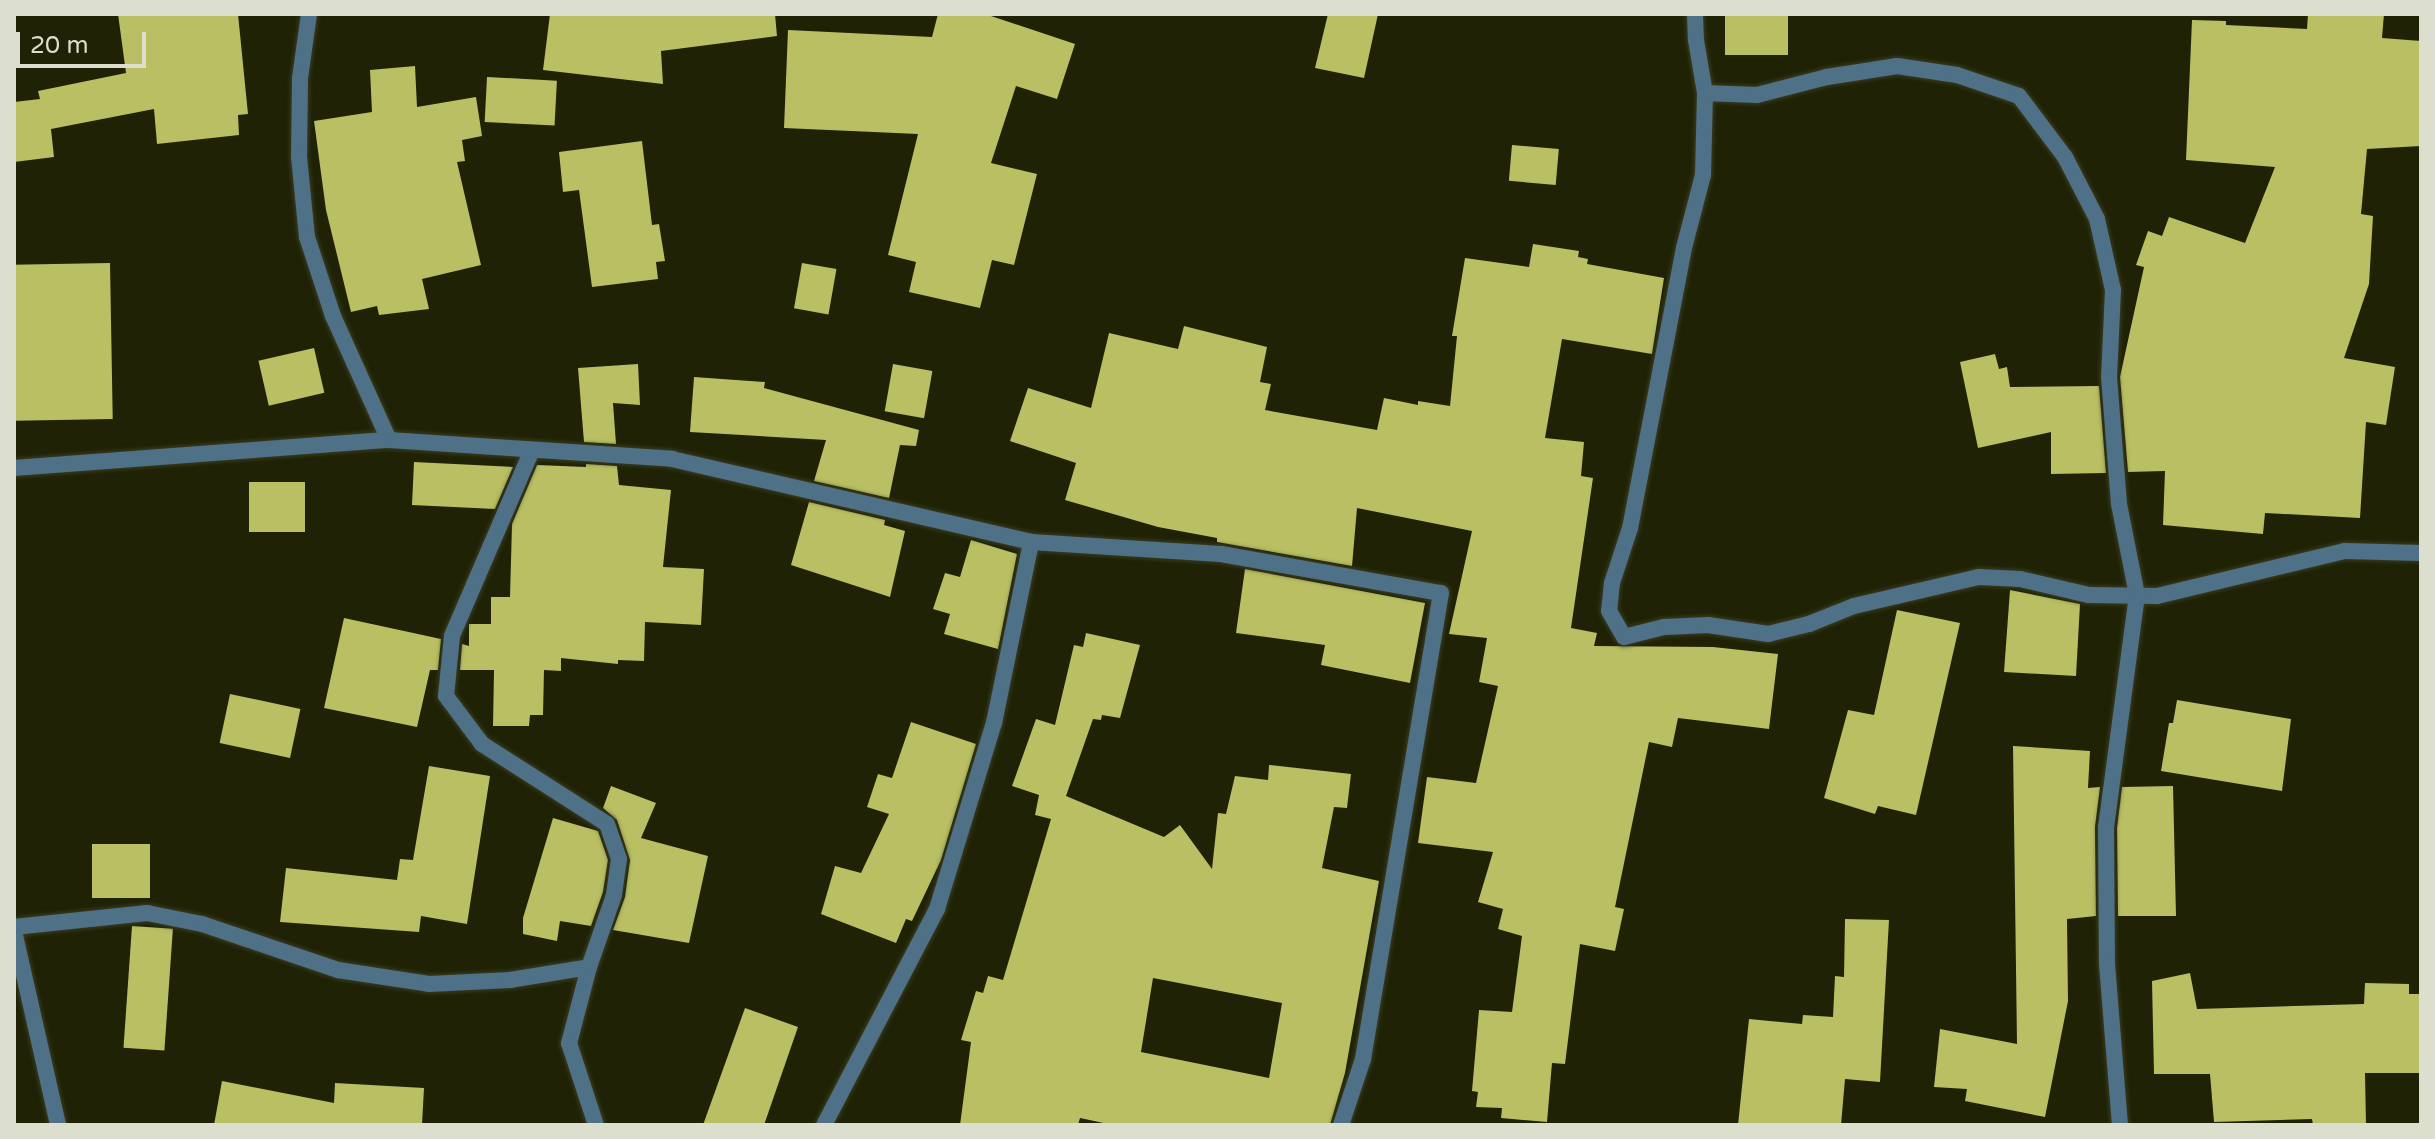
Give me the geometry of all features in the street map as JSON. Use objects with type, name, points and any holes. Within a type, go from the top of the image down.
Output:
[{"type":"street","points":[[309,14],[300,94],[299,157],[307,237],[333,316],[389,440]]},
{"type":"street","points":[[1695,14],[1705,93],[1703,175],[1684,248],[1630,528],[1612,583],[1609,611],[1624,637],[1653,629],[1708,625],[1768,634],[1809,624],[1854,606],[1979,577],[2020,579],[2089,595],[2157,596],[2345,551],[2421,553]]},
{"type":"street","points":[[1705,93],[1757,95],[1827,77],[1897,66],[1957,75],[2019,96],[2065,157],[2097,219],[2113,290],[2110,393],[2119,504],[2137,595],[2106,827],[2107,964],[2120,1125]]},
{"type":"street","points":[[14,468],[389,440],[672,459],[1031,542],[1221,554],[1441,593],[1363,1059],[1341,1125]]},
{"type":"street","points":[[532,450],[452,636],[446,696],[482,744],[607,824],[619,859],[616,883],[569,1043],[596,1125]]},
{"type":"street","points":[[824,1125],[937,909],[994,723],[1031,542]]},
{"type":"street","points":[[58,1125],[14,929],[147,913],[202,924],[338,970],[429,984],[510,980],[589,967]]},
{"type":"building","points":[[118,14],[238,14],[248,114],[238,115],[239,135],[157,144],[154,109],[51,129],[54,157],[14,162],[14,102],[40,99],[38,91],[126,73]]},
{"type":"building","points":[[550,14],[775,14],[777,36],[661,51],[663,84],[543,70]]},
{"type":"building","points":[[938,14],[985,14],[1075,44],[1057,99],[1016,86],[991,163],[1037,174],[1014,265],[992,260],[980,308],[909,292],[916,262],[888,255],[918,134],[784,128],[788,30],[932,37]]},
{"type":"building","points":[[1328,14],[1378,14],[1364,78],[1315,68]]},
{"type":"building","points":[[1725,14],[1788,14],[1788,55],[1725,55]]},
{"type":"building","points":[[2308,14],[2384,14],[2382,38],[2421,41],[2421,146],[2367,149],[2361,214],[2373,216],[2369,284],[2344,358],[2395,367],[2386,425],[2366,422],[2360,518],[2265,513],[2263,534],[2163,525],[2165,471],[2128,472],[2120,377],[2144,267],[2136,265],[2148,231],[2162,236],[2169,217],[2245,243],[2275,167],[2186,160],[2192,20],[2307,29]]},
{"type":"building","points":[[415,66],[417,107],[476,97],[482,136],[462,140],[465,161],[457,162],[481,265],[422,279],[429,309],[379,315],[377,306],[351,312],[326,210],[314,121],[372,112],[370,70]]},
{"type":"building","points":[[487,77],[557,81],[555,126],[485,122]]},
{"type":"building","points":[[642,141],[652,225],[659,224],[665,261],[656,262],[658,279],[592,287],[579,190],[563,192],[559,152]]},
{"type":"building","points":[[1512,145],[1559,149],[1556,185],[1509,181]]},
{"type":"building","points":[[1533,244],[1579,251],[1578,257],[1588,259],[1587,264],[1664,278],[1652,354],[1562,339],[1545,438],[1584,442],[1581,476],[1593,478],[1571,628],[1597,633],[1594,646],[1713,647],[1778,654],[1769,729],[1678,718],[1672,747],[1649,742],[1615,907],[1624,909],[1615,951],[1580,944],[1565,1064],[1552,1063],[1547,1122],[1501,1118],[1502,1108],[1476,1107],[1478,1092],[1472,1091],[1479,1010],[1512,1012],[1522,936],[1498,929],[1503,909],[1478,902],[1493,852],[1418,843],[1427,777],[1476,783],[1498,686],[1479,682],[1487,638],[1449,634],[1472,531],[1357,508],[1352,566],[1217,542],[1217,538],[1158,527],[1065,500],[1076,463],[1010,441],[1028,388],[1091,408],[1109,333],[1178,349],[1184,326],[1267,347],[1260,382],[1271,384],[1265,410],[1377,430],[1384,398],[1418,405],[1418,401],[1450,406],[1457,336],[1452,336],[1465,258],[1529,267]]},
{"type":"building","points":[[110,263],[113,419],[16,421],[14,265]]},
{"type":"building","points":[[802,263],[836,269],[828,314],[794,308]]},
{"type":"building","points":[[314,348],[324,393],[269,406],[258,361]]},
{"type":"building","points":[[1995,354],[1999,369],[2007,367],[2010,387],[2099,386],[2106,473],[2051,474],[2051,432],[1978,448],[1960,362]]},
{"type":"building","points":[[638,364],[640,405],[613,403],[616,444],[584,442],[578,368]]},
{"type":"building","points":[[893,364],[932,371],[924,418],[885,411]]},
{"type":"building","points":[[694,377],[765,382],[764,388],[919,430],[916,446],[900,445],[889,498],[814,481],[826,440],[690,432]]},
{"type":"building","points":[[414,462],[513,467],[495,509],[412,505]]},
{"type":"building","points":[[586,464],[617,466],[619,485],[671,490],[663,567],[704,569],[701,625],[645,622],[644,661],[618,660],[618,664],[561,658],[561,671],[544,670],[543,715],[530,715],[529,726],[493,726],[494,670],[460,670],[462,644],[469,646],[469,624],[491,624],[491,597],[510,597],[512,524],[537,465],[586,467]]},
{"type":"building","points":[[249,482],[305,482],[305,532],[249,532]]},
{"type":"building","points":[[809,502],[885,520],[884,525],[905,531],[890,597],[791,565]]},
{"type":"building","points":[[971,540],[1017,554],[998,649],[944,634],[950,614],[933,609],[945,573],[960,577]]},
{"type":"building","points":[[1245,569],[1425,603],[1410,683],[1321,665],[1325,645],[1236,633]]},
{"type":"building","points":[[2010,590],[2080,604],[2076,676],[2004,672]]},
{"type":"building","points":[[1897,610],[1960,623],[1916,815],[1878,806],[1875,814],[1824,798],[1848,710],[1874,715]]},
{"type":"building","points":[[344,618],[441,639],[438,670],[430,670],[417,727],[324,708]]},
{"type":"building","points":[[1086,633],[1140,645],[1120,718],[1102,715],[1101,720],[1093,719],[1066,796],[1164,837],[1180,825],[1212,869],[1218,813],[1226,814],[1235,776],[1268,780],[1269,765],[1351,774],[1347,808],[1334,807],[1322,868],[1379,881],[1345,1073],[1330,1125],[1113,1125],[1080,1118],[1078,1125],[960,1125],[971,1042],[961,1040],[976,991],[983,993],[988,976],[1003,980],[1051,819],[1035,815],[1039,795],[1012,786],[1036,719],[1055,725],[1074,645],[1083,647]],"holes":[[[1153,978],[1282,1003],[1269,1078],[1141,1052]]]},
{"type":"building","points":[[230,694],[300,709],[290,758],[220,743]]},
{"type":"building","points":[[2177,700],[2291,719],[2282,791],[2161,771],[2169,723],[2173,723]]},
{"type":"building","points":[[911,722],[976,744],[941,860],[912,921],[906,919],[896,943],[821,914],[835,866],[861,873],[889,814],[867,807],[878,774],[892,778]]},
{"type":"building","points":[[2013,746],[2090,751],[2088,788],[2100,787],[2095,827],[2096,916],[2067,919],[2068,1001],[2045,1117],[1965,1101],[1967,1089],[1934,1087],[1940,1029],[2017,1044]]},
{"type":"building","points":[[429,766],[490,776],[467,924],[421,916],[419,932],[280,922],[286,868],[397,880],[400,859],[413,860]]},
{"type":"building","points":[[611,786],[656,803],[641,838],[708,856],[689,943],[613,930],[625,897],[630,860],[617,820],[603,808]]},
{"type":"building","points":[[2173,786],[2176,916],[2118,916],[2117,828],[2122,787]]},
{"type":"building","points":[[553,818],[598,831],[608,860],[603,892],[591,926],[560,921],[557,941],[523,934],[523,918]]},
{"type":"building","points":[[92,844],[150,844],[150,898],[92,898]]},
{"type":"building","points":[[1845,919],[1889,920],[1880,1082],[1845,1079],[1841,1125],[1738,1125],[1749,1019],[1802,1024],[1803,1015],[1833,1017],[1835,976],[1844,977]]},
{"type":"building","points":[[132,926],[173,929],[164,1051],[123,1048]]},
{"type":"building","points":[[2190,973],[2197,1009],[2364,1004],[2365,983],[2409,984],[2409,994],[2421,994],[2421,1073],[2365,1073],[2366,1125],[2313,1125],[2312,1119],[2214,1122],[2210,1074],[2154,1074],[2152,981]]},
{"type":"building","points":[[745,1008],[798,1027],[764,1125],[703,1125]]},
{"type":"building","points":[[222,1081],[334,1103],[335,1083],[424,1088],[422,1125],[214,1125]]}]
